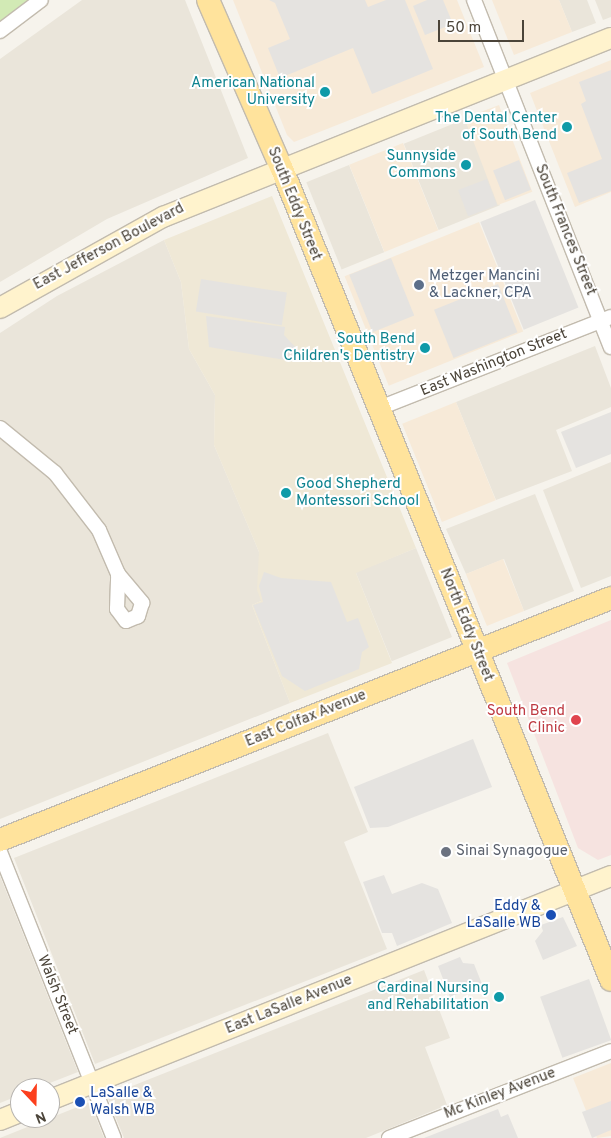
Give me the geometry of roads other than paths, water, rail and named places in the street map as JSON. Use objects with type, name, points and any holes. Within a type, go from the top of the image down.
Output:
[{"type":"main road","name":"South Eddy Street","points":[[208,0],[282,169],[377,409]]},
{"type":"main road","name":"North Eddy Street","points":[[377,409],[576,890],[611,980]]},
{"type":"main road","name":"East Colfax Avenue","points":[[0,840],[611,598]]},
{"type":"street","points":[[0,31],[41,0]]},
{"type":"street","name":"South Frances Street","points":[[474,0],[505,80],[606,319],[611,347]]},
{"type":"street","name":"East Jefferson Boulevard","points":[[0,308],[163,216],[611,38]]},
{"type":"street","name":"East Washington Street","points":[[377,409],[606,319]]},
{"type":"street","points":[[0,428],[70,489],[99,530],[118,574]]},
{"type":"street","name":"Walsh Street","points":[[0,852],[114,1138]]},
{"type":"street","name":"East LaSalle Avenue","points":[[60,1096],[611,876]]},
{"type":"street","name":"Mc Kinley Avenue","points":[[389,1138],[611,1051]]},
{"type":"place","name":"American National University","points":[[325,92]]},
{"type":"place","name":"The Dental Center of South Bend","points":[[567,127]]},
{"type":"place","name":"Sunnyside Commons","points":[[466,165]]},
{"type":"place","name":"Metzger Mancini & Lackner, CPA","points":[[419,285]]},
{"type":"place","name":"South Bend Children's Dentistry","points":[[425,348]]},
{"type":"place","name":"Good Shepherd Montessori School","points":[[286,493]]},
{"type":"place","name":"South Bend Clinic","points":[[576,720]]},
{"type":"place","name":"Sinai Synagogue","points":[[446,852]]},
{"type":"place","name":"Eddy & LaSalle WB","points":[[551,915]]},
{"type":"place","name":"Cardinal Nursing and Rehabilitation","points":[[499,997]]},
{"type":"place","name":"LaSalle & Walsh WB","points":[[80,1102]]}]
